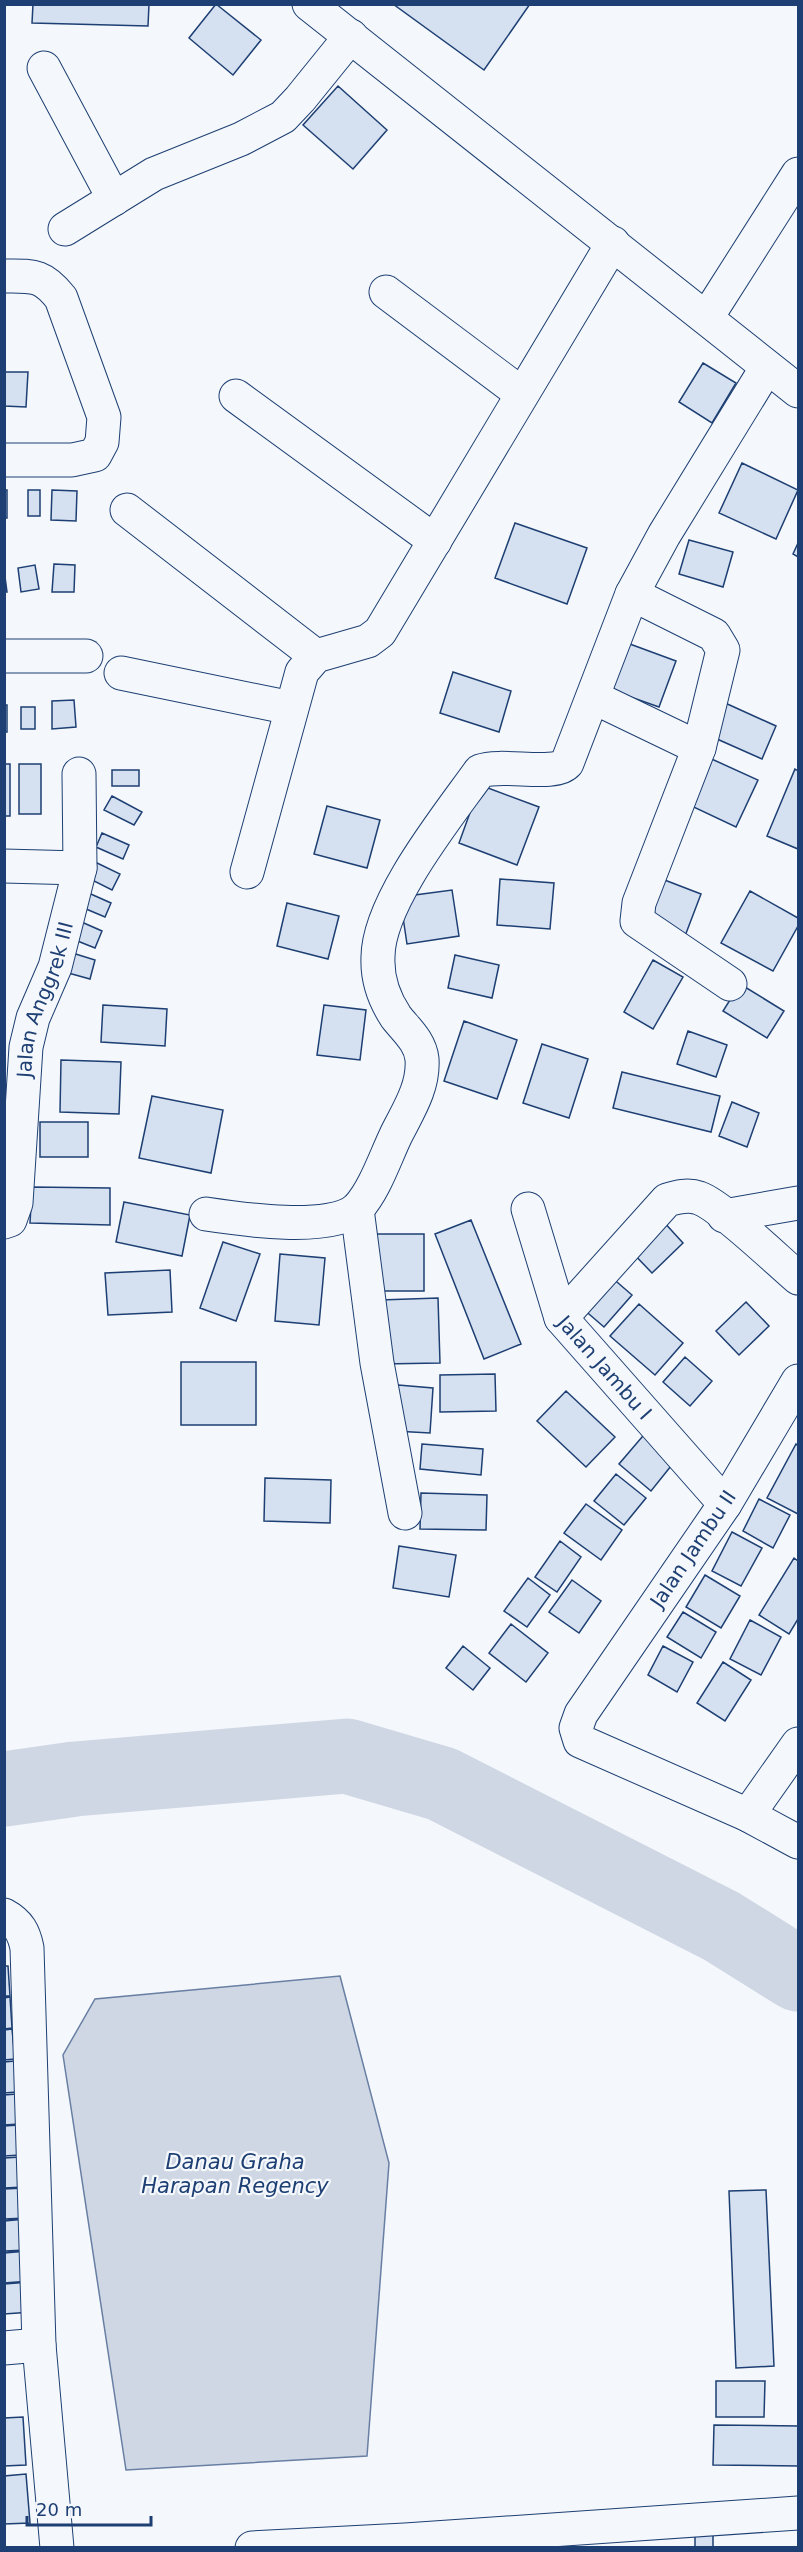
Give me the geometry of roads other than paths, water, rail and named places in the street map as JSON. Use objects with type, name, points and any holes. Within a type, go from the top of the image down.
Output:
[{"type":"street","points":[[309,4],[798,391]]},
{"type":"street","points":[[65,229],[154,174],[241,139],[283,117],[351,36]]},
{"type":"street","points":[[44,68],[114,199]]},
{"type":"street","points":[[707,317],[798,174]]},
{"type":"street","points":[[247,872],[302,672],[316,656],[368,640],[380,632],[613,243]]},
{"type":"street","points":[[4,276],[38,276],[50,284],[61,298],[104,417],[100,448],[95,455],[84,459],[4,460]]},
{"type":"street","points":[[386,292],[522,394]]},
{"type":"street","points":[[405,1513],[377,1363],[357,1209],[421,1084],[422,1057],[416,1040],[383,995],[378,956],[383,930],[409,870],[480,771],[499,767],[550,770],[564,767],[632,594],[664,535],[767,367]]},
{"type":"street","points":[[236,396],[435,541]]},
{"type":"street","points":[[127,510],[316,656]]},
{"type":"street","points":[[632,594],[714,635],[723,650],[723,660],[699,748],[639,903],[637,921],[641,926],[730,984]]},
{"type":"street","points":[[4,656],[86,656]]},
{"type":"street","points":[[121,673],[291,708]]},
{"type":"street","points":[[592,697],[699,748]]},
{"type":"street","name":"Jalan Anggrek III","points":[[4,1222],[10,1220],[16,1203],[15,1047],[33,1018],[55,967],[80,868],[79,774]]},
{"type":"street","points":[[4,866],[80,868]]},
{"type":"street","points":[[561,1318],[667,1200],[678,1197],[701,1198],[798,1278]]},
{"type":"street","points":[[724,1215],[798,1203]]},
{"type":"street","points":[[206,1214],[255,1222],[322,1221],[357,1209]]},
{"type":"street","name":"Jalan Jambu I","points":[[528,1209],[561,1318],[725,1504]]},
{"type":"street","name":"Jalan Jambu II","points":[[748,1815],[580,1741],[576,1728],[581,1714],[725,1504],[798,1381]]},
{"type":"street","points":[[798,1744],[748,1815],[798,1842]]},
{"type":"street","points":[[4,1915],[19,1926],[24,1934],[27,1948],[39,2346],[57,2547]]},
{"type":"street","points":[[4,2348],[39,2346]]},
{"type":"street","points":[[252,2547],[405,2544],[798,2513]]},
{"type":"water","name":"Danau Graha Harapan Regency","points":[[340,1976],[389,2163],[367,2456],[126,2470],[63,2055],[95,1999]]},
{"type":"waterway","points":[[4,1789],[75,1779],[347,1756],[442,1784],[721,1926],[798,1974]]}]
